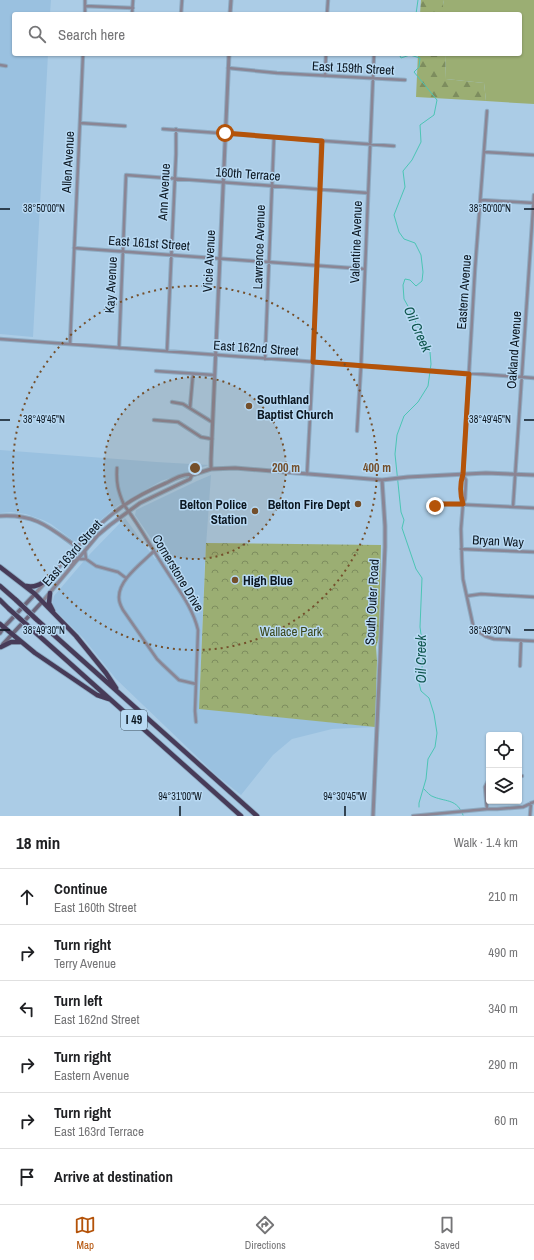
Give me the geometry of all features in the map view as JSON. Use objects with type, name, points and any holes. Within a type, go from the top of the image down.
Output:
[{"type":"highway","points":[[0,567],[35,594],[76,636],[101,666],[121,694]]},
{"type":"highway","points":[[23,585],[38,586],[48,579]]},
{"type":"highway","name":"I 49","points":[[0,586],[257,816]]},
{"type":"highway","points":[[50,593],[49,603],[51,609],[57,617]]},
{"type":"highway","name":"I 49","points":[[0,600],[242,816]]},
{"type":"highway","points":[[2,626],[34,653],[97,695],[112,700]]},
{"type":"highway","points":[[0,648],[11,642],[21,642]]},
{"type":"main road","name":"East 163rd Street","points":[[0,633],[2,626],[35,594]]},
{"type":"main road","name":"East 163rd Street","points":[[0,648],[42,602]]},
{"type":"street","points":[[85,0],[85,12]]},
{"type":"street","points":[[132,12],[133,0]]},
{"type":"street","points":[[181,12],[182,0]]},
{"type":"street","points":[[230,12],[231,0]]},
{"type":"street","points":[[327,12],[328,0]]},
{"type":"street","points":[[85,6],[133,8]]},
{"type":"street","name":"Allen Avenue","points":[[70,344],[83,56]]},
{"type":"street","name":"Vicie Avenue","points":[[211,469],[228,56]]},
{"type":"street","points":[[325,76],[326,56]]},
{"type":"street","name":"Valentine Avenue","points":[[357,431],[374,56]]},
{"type":"street","points":[[0,66],[6,66]]},
{"type":"street","name":"East 159th Street","points":[[228,68],[373,80],[405,80]]},
{"type":"street","name":"Eastern Avenue","points":[[487,111],[463,474],[466,480],[466,499],[463,504],[461,549],[463,579],[473,626],[479,632],[494,639],[521,641]]},
{"type":"street","points":[[80,123],[125,126]]},
{"type":"street","points":[[164,129],[394,146]]},
{"type":"street","name":"Ann Avenue","points":[[167,351],[176,130]]},
{"type":"street","name":"Lawrence Avenue","points":[[265,359],[274,137]]},
{"type":"street","points":[[307,474],[322,141]]},
{"type":"street","points":[[484,152],[534,155]]},
{"type":"street","name":"160th Terrace","points":[[126,176],[175,178],[368,192]]},
{"type":"street","name":"Kay Avenue","points":[[118,348],[126,176]]},
{"type":"street","name":"Oakland Avenue","points":[[513,506],[534,195]]},
{"type":"street","points":[[481,200],[534,203]]},
{"type":"street","name":"East 161st Street","points":[[74,248],[365,269]]},
{"type":"street","name":"East 162nd Street","points":[[0,339],[434,372],[534,378]]},
{"type":"street","points":[[156,371],[214,375]]},
{"type":"street","points":[[190,408],[193,374]]},
{"type":"street","points":[[172,402],[181,403],[212,422]]},
{"type":"street","points":[[154,420],[178,422],[201,437],[212,439]]},
{"type":"street","points":[[117,468],[116,483],[118,493],[124,505]]},
{"type":"street","name":"East 163rd Street","points":[[35,594],[97,527],[124,505],[157,487],[178,477],[189,474],[192,475],[211,469],[235,468],[382,480],[390,478],[486,473],[534,475]]},
{"type":"street","name":"East 163rd Street","points":[[42,602],[110,524],[140,503],[190,479],[192,475]]},
{"type":"street","name":"South Outer Road","points":[[373,816],[385,547],[382,480]]},
{"type":"street","points":[[429,510],[443,504],[534,508]]},
{"type":"street","name":"Cornerstone Drive","points":[[124,505],[190,609],[196,622],[198,630],[195,711],[196,722]]},
{"type":"street","points":[[0,516],[12,515],[41,522],[77,547],[78,550],[72,562],[71,568]]},
{"type":"street","name":"Bryan Way","points":[[461,549],[534,552]]},
{"type":"street","points":[[85,551],[86,558],[96,566],[118,572],[126,578]]},
{"type":"street","points":[[154,551],[126,578],[120,591],[119,602],[156,659],[179,680],[196,684]]},
{"type":"street","points":[[78,559],[86,558]]},
{"type":"street","points":[[467,596],[481,594],[534,597]]},
{"type":"street","points":[[520,666],[521,641],[534,641]]},
{"type":"street","points":[[486,784],[486,800]]},
{"type":"street","points":[[413,816],[468,810],[522,807],[532,803]]},
{"type":"street","points":[[530,816],[532,803]]},
{"type":"street","points":[[486,804],[487,809]]},
{"type":"shaded area","points":[[0,0],[51,0],[50,12],[12,12],[12,56],[48,56],[33,337],[0,334]]},
{"type":"shaded area","points":[[0,450],[209,465],[161,481],[117,506],[75,542],[51,524],[43,520],[26,514],[11,512],[0,513]]},
{"type":"shaded area","points":[[211,475],[205,560],[199,708],[375,727],[332,729],[292,739],[273,755],[241,795],[216,775],[116,679],[84,639],[55,610],[52,605],[54,596],[89,555],[125,518],[155,559],[164,557],[135,515],[136,510]]},
{"type":"green space","points":[[421,0],[444,0],[443,12],[420,12]]},
{"type":"green space","points":[[444,0],[534,0],[534,104],[486,101],[484,83],[446,79],[445,56],[522,56],[522,12],[443,12]]},
{"type":"green space","points":[[418,56],[445,56],[446,79],[484,83],[486,101],[416,97]]},
{"type":"green space","name":"Wallace Park","points":[[206,543],[381,545],[379,637],[376,647],[375,727],[199,709]]},
{"type":"waterway","name":"Oil Creek","points":[[416,12],[418,0]]},
{"type":"waterway","name":"Oil Creek","points":[[400,56],[401,58],[407,56]]},
{"type":"waterway","name":"Oil Creek","points":[[413,56],[420,58],[419,67],[414,72],[437,100],[434,115],[420,125],[421,142],[412,160],[403,171],[405,187],[394,215],[399,232],[404,239],[415,243],[421,255],[423,272],[422,281],[416,286],[410,280],[405,279],[403,285],[404,299],[430,352],[431,364],[428,386],[418,402],[404,416],[397,435],[395,454],[401,512],[404,520],[402,528],[416,569],[422,578],[420,627],[423,649],[422,668],[419,683],[421,691],[429,698],[434,714],[437,733],[435,747],[428,759],[426,779],[419,807]]},
{"type":"waterway","points":[[424,789],[433,796],[455,804],[461,810],[463,815]]},
{"type":"place","name":"Southland Baptist Church","points":[[249,406]]},
{"type":"place","name":"Belton Fire Dept","points":[[358,504]]},
{"type":"place","name":"Belton Police Station","points":[[255,511]]},
{"type":"place","name":"High Blue","points":[[235,580]]},
{"type":"route","points":[[225,133],[322,141],[313,362],[469,374],[463,474],[461,480],[461,499],[463,504],[443,504],[435,506]]}]
